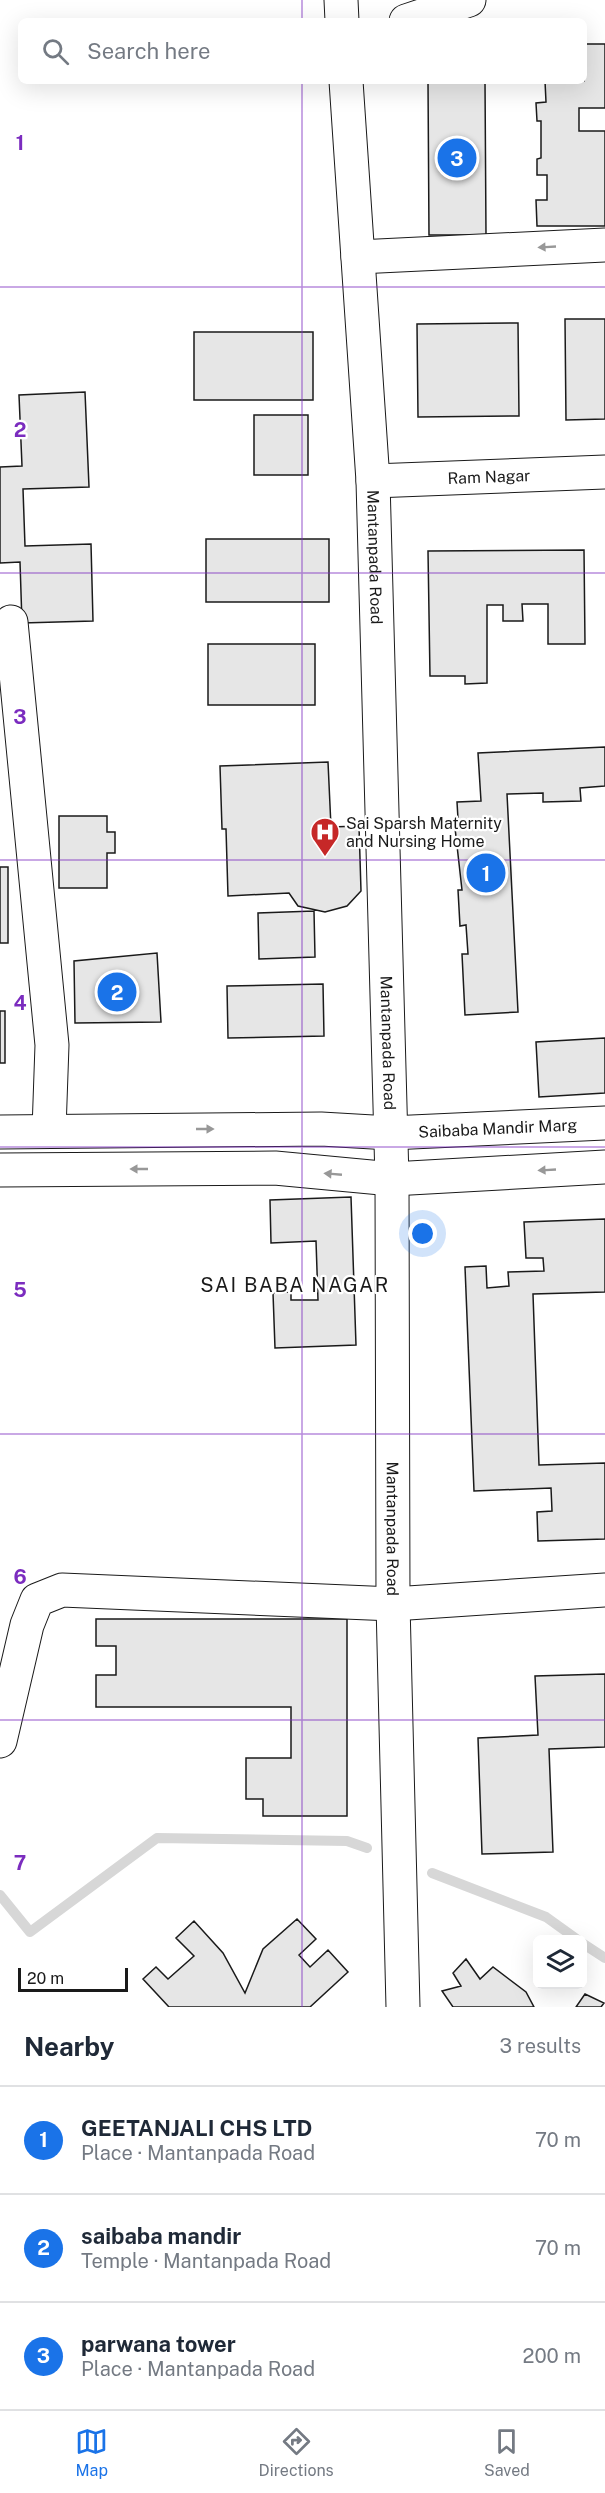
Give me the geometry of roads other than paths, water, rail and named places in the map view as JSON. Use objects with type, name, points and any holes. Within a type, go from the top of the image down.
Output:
[{"type":"street","points":[[341,0],[342,18]]},
{"type":"street","points":[[415,18],[469,0]]},
{"type":"street","name":"Mantanpada Road","points":[[346,84],[373,481],[392,1179],[393,1604],[403,2007]]},
{"type":"street","points":[[358,256],[605,244]]},
{"type":"street","name":"Ram Nagar","points":[[373,481],[605,472]]},
{"type":"street","points":[[11,622],[52,1045],[49,1130]]},
{"type":"street","name":"Saibaba Mandir Marg","points":[[0,1132],[321,1129],[390,1133],[605,1123]]},
{"type":"street","points":[[0,1170],[275,1168],[392,1179],[605,1167]]},
{"type":"street","points":[[0,1741],[27,1625],[37,1600],[62,1590],[393,1604],[605,1590]]},
{"type":"waterway","points":[[0,1895],[30,1932],[157,1838],[347,1841],[367,1848]]},
{"type":"waterway","points":[[432,1873],[546,1917],[571,1935]]},
{"type":"waterway","points":[[587,1946],[605,1958]]},
{"type":"place","name":"parwana tower","points":[[457,158]]},
{"type":"place","name":"Sai Sparsh Maternity and Nursing Home","points":[[325,858]]},
{"type":"place","name":"GEETANJALI CHS LTD","points":[[486,873]]},
{"type":"place","name":"saibaba mandir","points":[[117,992]]},
{"type":"district","name":"SAI BABA NAGAR","points":[[295,1285]]}]
